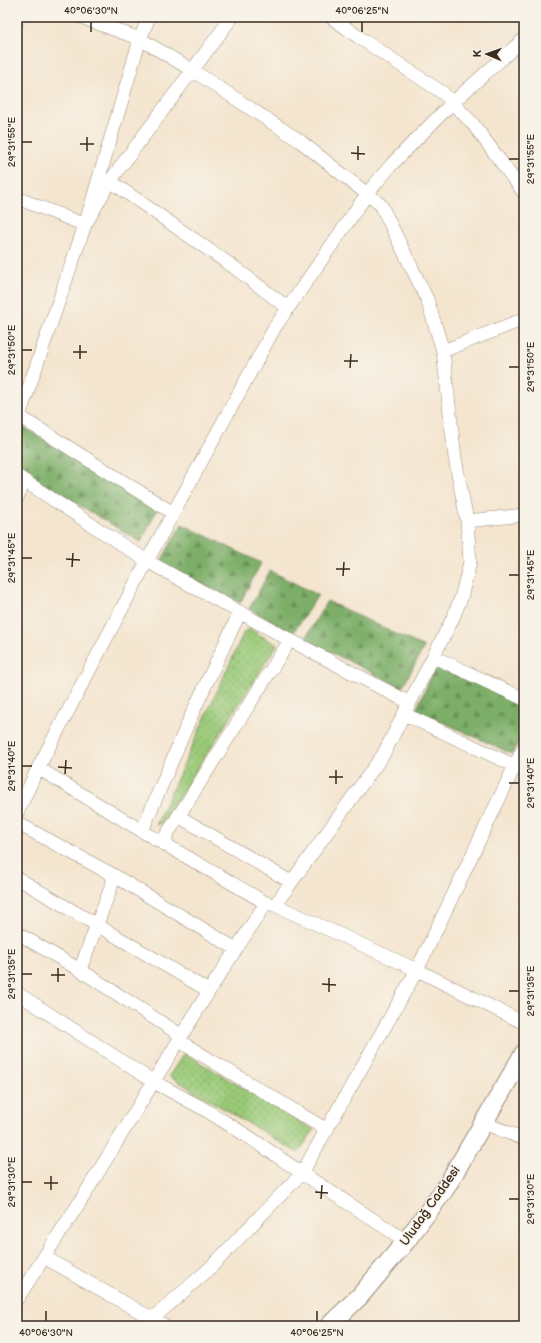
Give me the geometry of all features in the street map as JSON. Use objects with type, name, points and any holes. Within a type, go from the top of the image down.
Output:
[{"type":"street","points":[[17,22],[19,17]]},
{"type":"street","points":[[17,1299],[236,949],[270,904],[291,882],[383,755],[452,620],[461,598],[470,562],[467,521],[455,458],[443,351],[426,298],[381,205],[300,141],[192,70],[140,39],[82,17]]},
{"type":"street","points":[[149,17],[140,39],[85,225],[18,417],[173,513]]},
{"type":"street","points":[[85,225],[110,181],[232,17]]},
{"type":"street","points":[[331,17],[443,93],[473,124],[524,193]]},
{"type":"street","points":[[17,814],[38,768],[147,561],[275,327],[367,194],[392,164],[452,103],[524,39]]},
{"type":"street","points":[[110,181],[235,268],[288,308]]},
{"type":"street","points":[[17,198],[85,225]]},
{"type":"street","points":[[443,351],[524,319]]},
{"type":"street","points":[[17,498],[21,479],[147,561],[290,640],[407,709],[520,768]]},
{"type":"street","points":[[467,521],[524,515]]},
{"type":"street","points":[[142,831],[191,716],[240,612]]},
{"type":"street","points":[[162,842],[290,640]]},
{"type":"street","points":[[434,657],[524,700]]},
{"type":"street","points":[[152,1319],[208,1270],[302,1173],[417,970],[520,768],[524,747]]},
{"type":"street","points":[[38,768],[142,831],[270,904],[417,970],[524,1023]]},
{"type":"street","points":[[178,816],[291,882]]},
{"type":"street","points":[[17,823],[114,876],[236,949]]},
{"type":"street","points":[[80,970],[114,876]]},
{"type":"street","points":[[17,878],[209,991]]},
{"type":"street","points":[[17,933],[80,970],[181,1039],[327,1130]]},
{"type":"street","points":[[17,993],[154,1082],[204,1109],[246,1135],[406,1241]]},
{"type":"street","name":"Uludağ Caddesi","points":[[329,1326],[360,1296],[406,1241],[445,1189],[524,1053]]},
{"type":"street","points":[[484,1123],[524,1139]]},
{"type":"street","points":[[44,1256],[165,1326]]},
{"type":"green space","points":[[24,427],[157,510],[141,542],[39,481],[21,467],[17,440]]},
{"type":"green space","points":[[182,524],[261,563],[240,603],[160,563]]},
{"type":"green space","points":[[270,571],[318,595],[293,633],[249,609]]},
{"type":"green space","points":[[327,601],[424,647],[402,688],[305,639]]},
{"type":"green space","points":[[250,629],[277,645],[163,822],[156,825],[244,632]]},
{"type":"green space","points":[[441,665],[524,706],[524,731],[512,754],[416,710],[436,666]]},
{"type":"green space","points":[[184,1053],[314,1130],[298,1153],[169,1076]]}]
